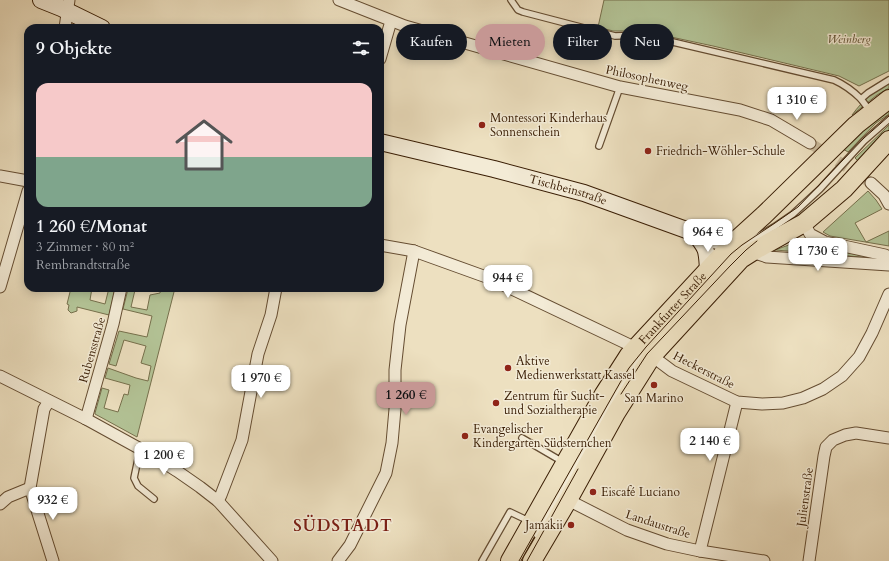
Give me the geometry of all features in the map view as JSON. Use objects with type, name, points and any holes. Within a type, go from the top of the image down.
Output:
[{"type":"main road","points":[[42,0],[69,6],[96,24]]},
{"type":"main road","name":"Frankfurter Straße","points":[[532,561],[559,495],[565,463],[604,394],[629,355],[646,350],[741,259],[740,250],[764,215],[856,125],[866,106],[889,99]]},
{"type":"main road","name":"Frankfurter Straße","points":[[510,561],[532,522],[559,495],[616,413],[646,350],[708,270],[740,250],[804,223],[844,189],[889,140]]},
{"type":"main road","name":"Tischbeinstraße","points":[[384,143],[584,193],[740,250]]},
{"type":"main road","points":[[694,233],[706,249],[708,270]]},
{"type":"street","name":"Philosophenweg","points":[[339,0],[405,26],[620,87],[740,110],[771,120],[810,143]]},
{"type":"street","points":[[66,24],[69,6]]},
{"type":"street","points":[[384,45],[391,21]]},
{"type":"street","points":[[0,176],[24,180]]},
{"type":"street","points":[[871,183],[886,200]]},
{"type":"street","points":[[0,287],[24,205]]},
{"type":"street","points":[[804,223],[810,234],[825,242],[886,255],[889,257]]},
{"type":"street","name":"Heckerstraße","points":[[384,246],[414,251],[489,278],[646,350],[672,371],[737,402],[762,404],[783,403],[803,398],[823,389],[842,376],[859,357],[872,333],[889,294]]},
{"type":"street","points":[[740,250],[767,257],[889,265]]},
{"type":"street","points":[[338,561],[350,545],[386,473],[392,444],[395,409],[395,370],[400,325],[414,251]]},
{"type":"street","name":"Rubensstraße","points":[[86,420],[113,324],[120,292]]},
{"type":"street","points":[[218,501],[242,440],[258,354],[271,315],[275,292]]},
{"type":"street","points":[[0,376],[86,420],[177,471],[218,501],[272,561]]},
{"type":"street","points":[[49,401],[44,408],[30,488],[53,561]]},
{"type":"street","points":[[700,551],[737,402]]},
{"type":"street","name":"Julienstraße","points":[[809,561],[826,447],[833,440],[844,435],[856,433],[889,438]]},
{"type":"street","points":[[0,504],[8,497],[30,488]]},
{"type":"street","name":"Landaustraße","points":[[559,495],[627,530],[667,544],[764,561]]},
{"type":"lane","points":[[511,0],[518,10],[615,36],[643,35],[834,80],[844,84],[866,106]]},
{"type":"lane","points":[[866,106],[868,93],[889,80]]},
{"type":"lane","points":[[600,146],[620,87]]},
{"type":"lane","points":[[740,250],[752,240],[793,214],[820,189],[864,141],[889,119]]},
{"type":"lane","points":[[522,438],[565,463]]},
{"type":"lane","points":[[141,450],[134,478],[138,486],[154,498]]},
{"type":"lane","points":[[533,543],[559,495]]},
{"type":"lane","points":[[482,561],[510,512],[532,522]]},
{"type":"green space","name":"Weinberg","points":[[604,0],[889,0],[889,71],[859,86],[839,76],[674,38],[674,24],[620,24],[620,31],[613,31],[612,24],[599,24]]},
{"type":"green space","points":[[889,82],[889,88],[877,95],[852,115],[860,105],[878,89]]},
{"type":"green space","points":[[889,107],[889,114],[876,123],[848,152],[843,149],[873,120]]},
{"type":"green space","points":[[889,125],[889,131],[858,161],[855,158]]},
{"type":"green space","points":[[868,191],[882,209],[855,223],[866,242],[889,231],[889,246],[830,236],[823,232]]},
{"type":"green space","points":[[808,238],[817,244],[831,249],[873,258],[775,250]]},
{"type":"green space","points":[[70,292],[91,292],[90,300],[105,304],[108,292],[114,292],[109,315],[77,307],[77,311],[71,313],[68,310],[69,305],[67,304]]},
{"type":"green space","points":[[127,292],[135,292],[131,307],[147,310],[150,295],[174,292],[137,437],[95,413],[102,388],[109,390],[104,408],[118,412],[124,394],[128,395],[130,385],[105,378],[108,368],[148,381],[151,366],[141,363],[146,346],[124,340],[116,366],[109,364],[119,331],[147,337],[152,316],[123,309]]},
{"type":"tunnel","points":[[810,143],[871,183]]},
{"type":"tram line","points":[[519,561],[621,381],[629,368],[646,347],[731,254],[798,207],[864,138],[889,116]]},
{"type":"tram line","points":[[621,394],[647,354],[730,266],[757,241]]},
{"type":"tram line","points":[[527,561],[578,469]]},
{"type":"place","name":"Montessori Kinderhaus Sonnenschein","points":[[482,125]]},
{"type":"place","name":"Friedrich-Wöhler-Schule","points":[[648,151]]},
{"type":"place","name":"Aktive Medienwerkstatt Kassel","points":[[508,368]]},
{"type":"place","name":"San Marino","points":[[654,385]]},
{"type":"place","name":"Zentrum für Sucht- und Sozialtherapie","points":[[496,403]]},
{"type":"place","name":"Evangelischer Kindergarten Südsternchen","points":[[465,436]]},
{"type":"place","name":"Eiscafé Luciano","points":[[593,492]]},
{"type":"place","name":"Jamakii","points":[[571,525]]},
{"type":"district","name":"SÜDSTADT","points":[[343,525]]}]
